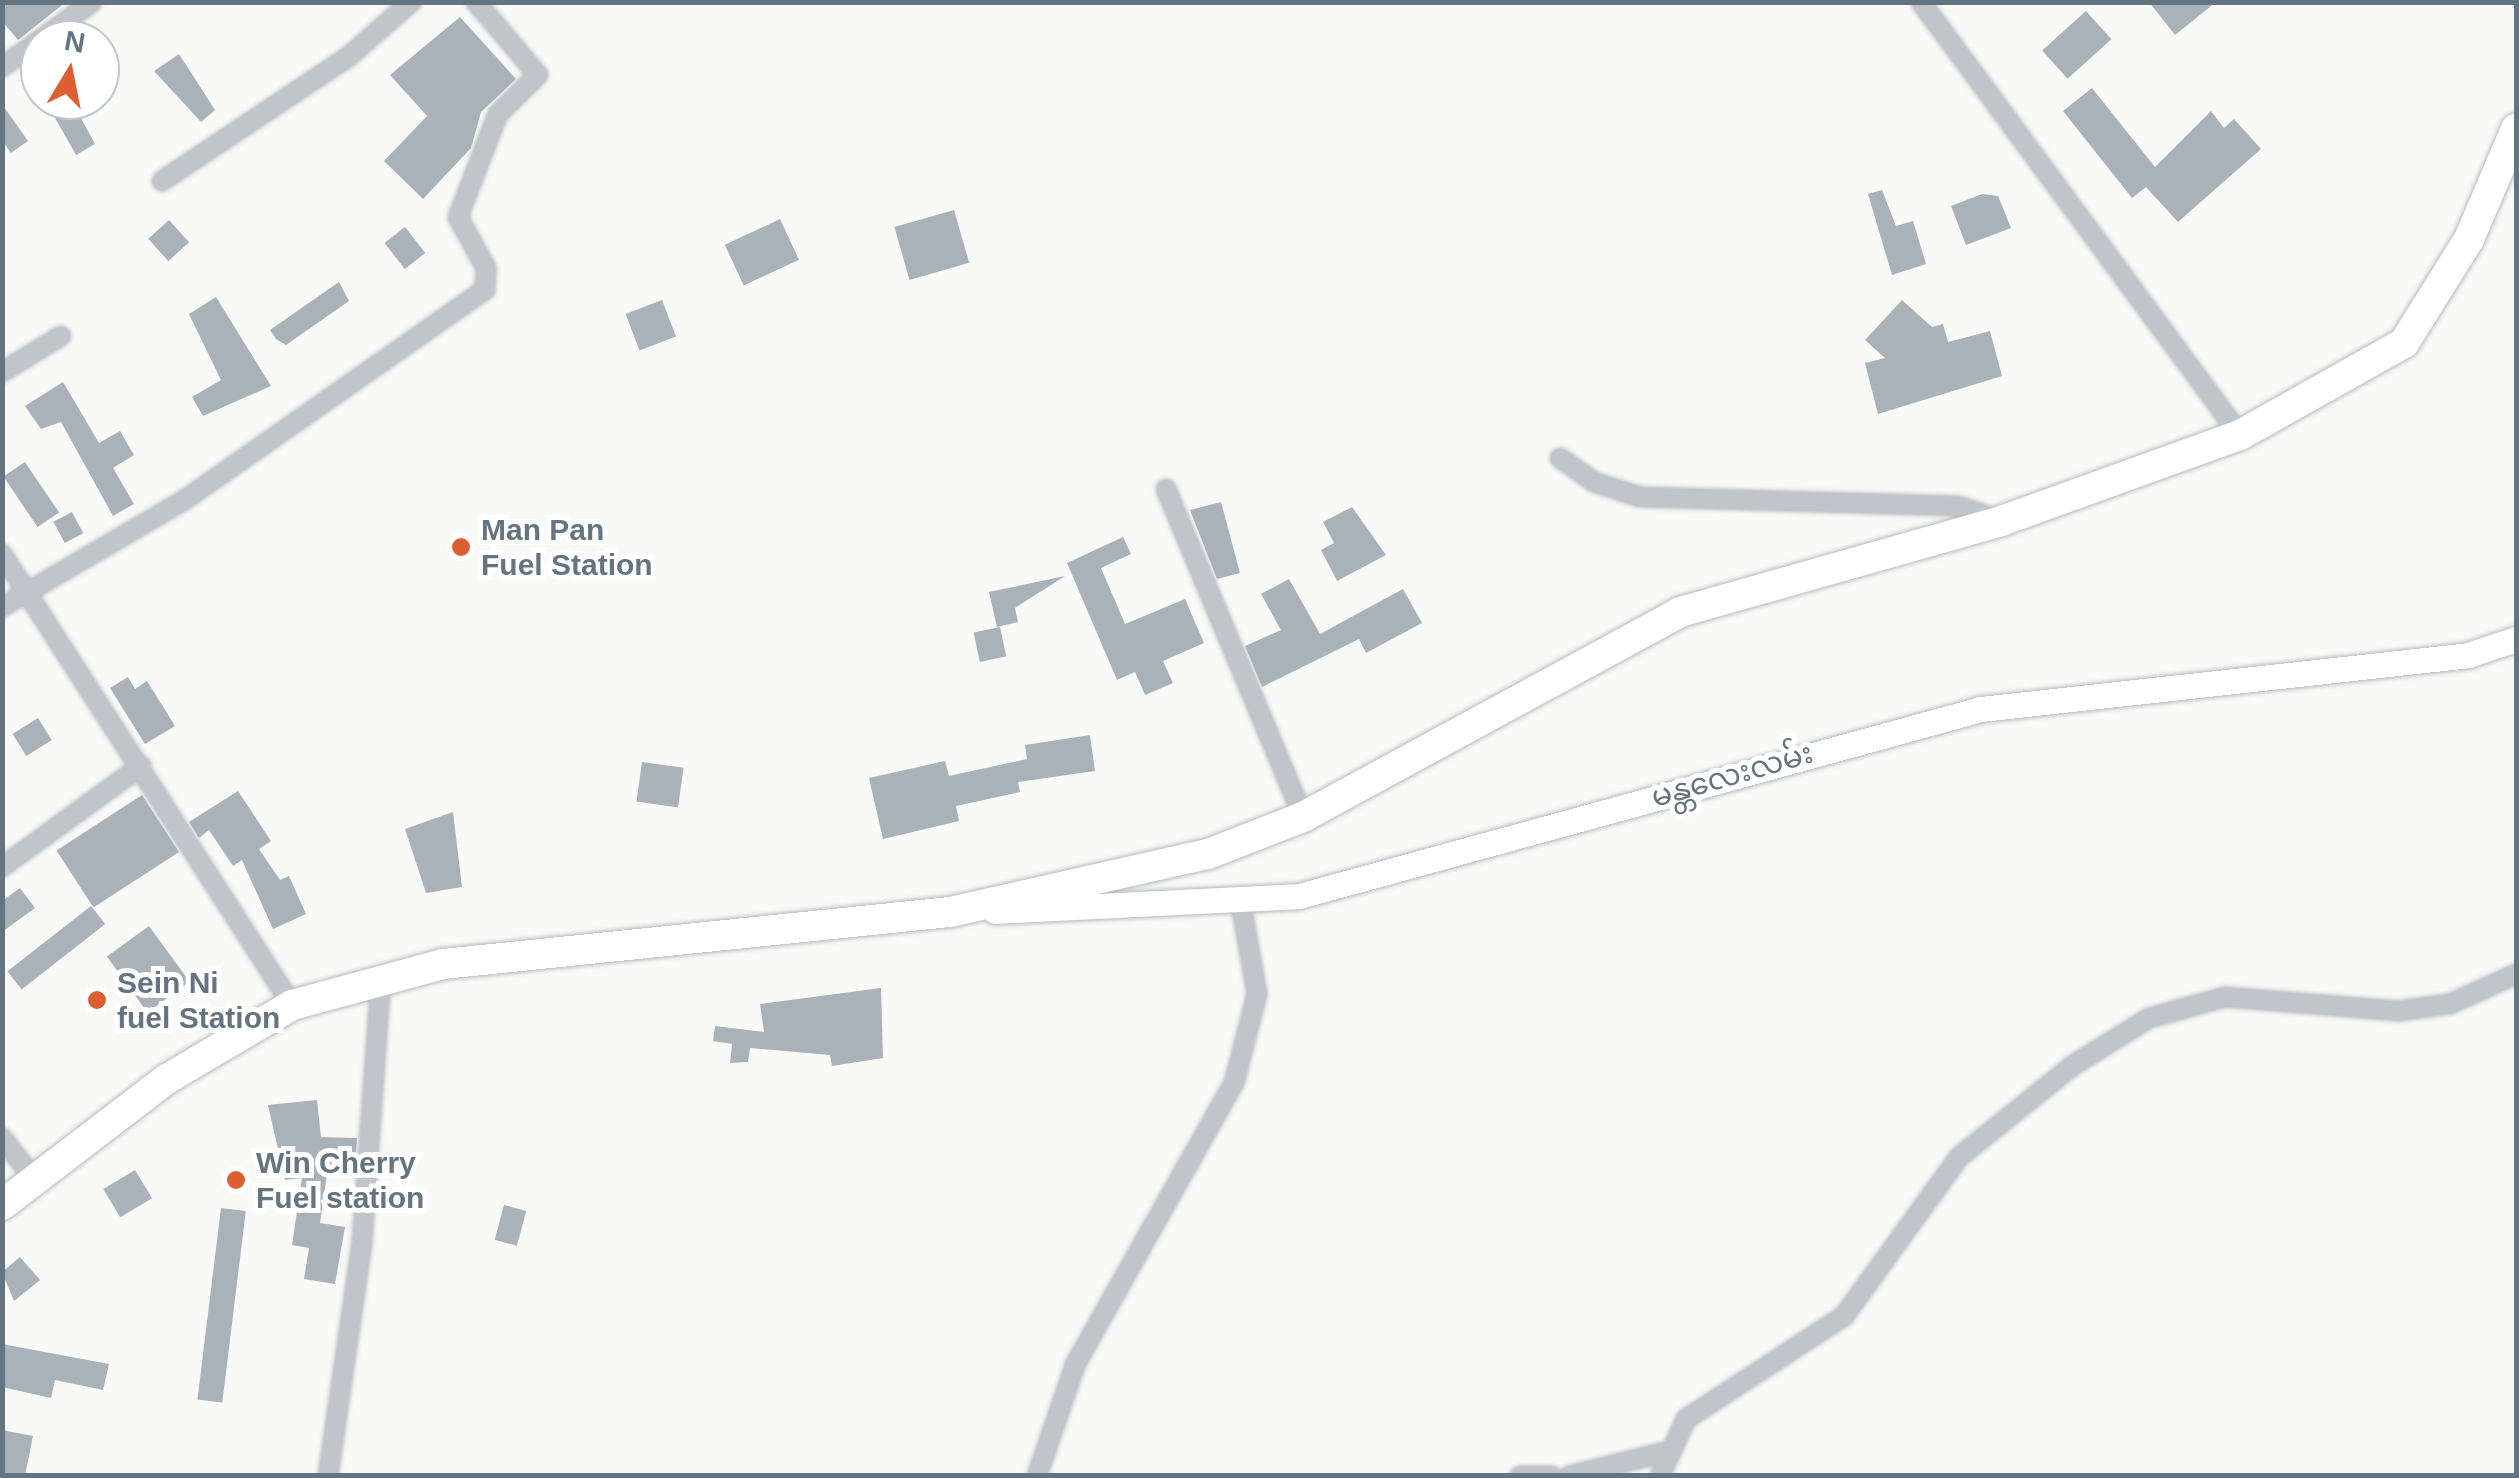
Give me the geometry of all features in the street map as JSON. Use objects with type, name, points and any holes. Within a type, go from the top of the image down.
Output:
[{"type":"main road","points":[[2,1205],[222,1041],[292,1005],[443,964],[950,912],[1208,854],[1303,817],[1680,612],[2001,521],[2240,436],[2404,343],[2469,239],[2516,128]]},
{"type":"main road","name":"မန္တလေးလမ်း","points":[[950,912],[1241,904],[1299,896],[1981,709],[2468,656],[2516,640]]},
{"type":"street","points":[[67,20],[92,2]]},
{"type":"street","points":[[162,182],[348,57],[411,2]]},
{"type":"street","points":[[2,607],[186,499],[485,290],[486,268],[458,217],[498,114],[538,74],[476,2]]},
{"type":"street","points":[[1920,2],[2240,436]]},
{"type":"street","points":[[2,372],[61,336]]},
{"type":"street","points":[[1560,458],[1594,482],[1640,496],[1958,506],[2001,521]]},
{"type":"street","points":[[1166,489],[1303,817]]},
{"type":"street","points":[[2,554],[292,1005]]},
{"type":"street","points":[[2,867],[141,766]]},
{"type":"street","points":[[1037,1476],[1076,1363],[1234,1083],[1257,994],[1241,904]]},
{"type":"street","points":[[1660,1476],[1665,1452],[1686,1419],[1844,1316],[1960,1157],[2149,1018],[2225,997],[2398,1011],[2450,1004],[2516,974]]},
{"type":"street","points":[[328,1476],[362,1243],[381,980]]},
{"type":"street","points":[[2,1138],[34,1180]]},
{"type":"street","points":[[1569,1476],[1665,1452]]},
{"type":"street","points":[[1520,1476],[1552,1476]]},
{"type":"building","points":[[2,2],[66,2],[43,20],[20,20],[18,40],[2,21]]},
{"type":"building","points":[[2149,2],[2216,2],[2175,35]]},
{"type":"building","points":[[2086,11],[2111,39],[2068,79],[2042,50]]},
{"type":"building","points":[[460,17],[516,79],[481,112],[471,148],[423,199],[384,161],[427,116],[390,75]]},
{"type":"building","points":[[179,54],[215,110],[201,122],[154,71]]},
{"type":"building","points":[[2092,88],[2155,167],[2211,111],[2224,128],[2234,119],[2261,149],[2178,222],[2146,187],[2132,198],[2063,111]]},
{"type":"building","points":[[2,104],[28,141],[11,153],[2,140]]},
{"type":"building","points":[[56,120],[82,120],[95,144],[76,155]]},
{"type":"building","points":[[1882,190],[1896,226],[1913,221],[1926,264],[1892,275],[1868,194]]},
{"type":"building","points":[[1982,194],[1998,196],[2011,228],[1966,245],[1951,206]]},
{"type":"building","points":[[954,210],[969,263],[910,280],[894,227]]},
{"type":"building","points":[[780,219],[799,260],[744,286],[725,245]]},
{"type":"building","points":[[169,220],[189,242],[168,261],[148,239]]},
{"type":"building","points":[[405,227],[425,253],[405,269],[385,243]]},
{"type":"building","points":[[339,282],[349,301],[286,345],[276,339],[270,330]]},
{"type":"building","points":[[216,297],[271,386],[203,416],[192,397],[221,380],[189,314]]},
{"type":"building","points":[[662,300],[676,336],[640,350],[626,314]]},
{"type":"building","points":[[1902,300],[1932,327],[1943,324],[1948,342],[1990,331],[2002,376],[1878,414],[1865,363],[1885,358],[1865,340]]},
{"type":"building","points":[[63,382],[99,443],[120,431],[134,455],[113,468],[134,504],[113,516],[61,422],[41,429],[25,406]]},
{"type":"building","points":[[25,462],[59,513],[38,527],[3,477]]},
{"type":"building","points":[[1221,502],[1240,573],[1217,579],[1190,510]]},
{"type":"building","points":[[1352,507],[1386,555],[1337,581],[1321,550],[1334,543],[1323,522]]},
{"type":"building","points":[[72,512],[83,533],[65,543],[53,522]]},
{"type":"building","points":[[1123,537],[1131,554],[1101,568],[1125,624],[1185,599],[1204,643],[1163,661],[1173,683],[1145,695],[1135,672],[1117,680],[1067,563]]},
{"type":"building","points":[[1065,576],[1015,608],[1018,622],[997,627],[989,592]]},
{"type":"building","points":[[1289,579],[1320,634],[1403,589],[1422,623],[1366,653],[1359,639],[1262,687],[1245,646],[1281,630],[1261,594]]},
{"type":"building","points":[[1000,627],[1006,656],[980,662],[974,633]]},
{"type":"building","points":[[128,677],[135,689],[147,681],[175,726],[145,744],[110,688]]},
{"type":"building","points":[[38,718],[52,740],[26,756],[13,734]]},
{"type":"building","points":[[1090,735],[1095,771],[1018,782],[1020,792],[956,806],[959,821],[883,839],[869,778],[945,761],[949,776],[1027,759],[1025,745]]},
{"type":"building","points":[[642,762],[684,768],[678,807],[636,802]]},
{"type":"building","points":[[238,791],[271,841],[259,849],[280,880],[289,876],[306,914],[273,929],[242,860],[233,866],[209,830],[199,838],[189,822]]},
{"type":"building","points":[[142,795],[179,852],[93,908],[56,851]]},
{"type":"building","points":[[453,812],[462,887],[426,893],[405,829]]},
{"type":"building","points":[[20,888],[35,908],[2,932],[2,901]]},
{"type":"building","points":[[91,906],[105,924],[22,989],[7,971]]},
{"type":"building","points":[[149,926],[190,982],[147,1012],[107,957]]},
{"type":"building","points":[[881,988],[883,1058],[832,1066],[830,1055],[750,1048],[748,1062],[730,1063],[732,1044],[713,1041],[715,1026],[764,1032],[760,1004]]},
{"type":"building","points":[[317,1100],[321,1137],[357,1138],[355,1171],[327,1174],[320,1223],[345,1227],[335,1284],[304,1279],[309,1248],[292,1245],[302,1178],[285,1180],[268,1105]]},
{"type":"building","points":[[135,1170],[152,1198],[120,1217],[103,1189]]},
{"type":"building","points":[[504,1205],[526,1211],[517,1246],[495,1240]]},
{"type":"building","points":[[221,1208],[246,1211],[222,1403],[197,1400]]},
{"type":"building","points":[[20,1257],[40,1280],[14,1301],[2,1272]]},
{"type":"building","points":[[2,1344],[109,1364],[103,1390],[55,1380],[51,1398],[2,1387]]},
{"type":"building","points":[[2,1430],[33,1436],[25,1476],[2,1476]]},
{"type":"place","name":"Man Pan Fuel Station","points":[[461,547]]},
{"type":"place","name":"Sein Ni fuel Station","points":[[97,1000]]},
{"type":"place","name":"Win Cherry Fuel station","points":[[236,1180]]}]
